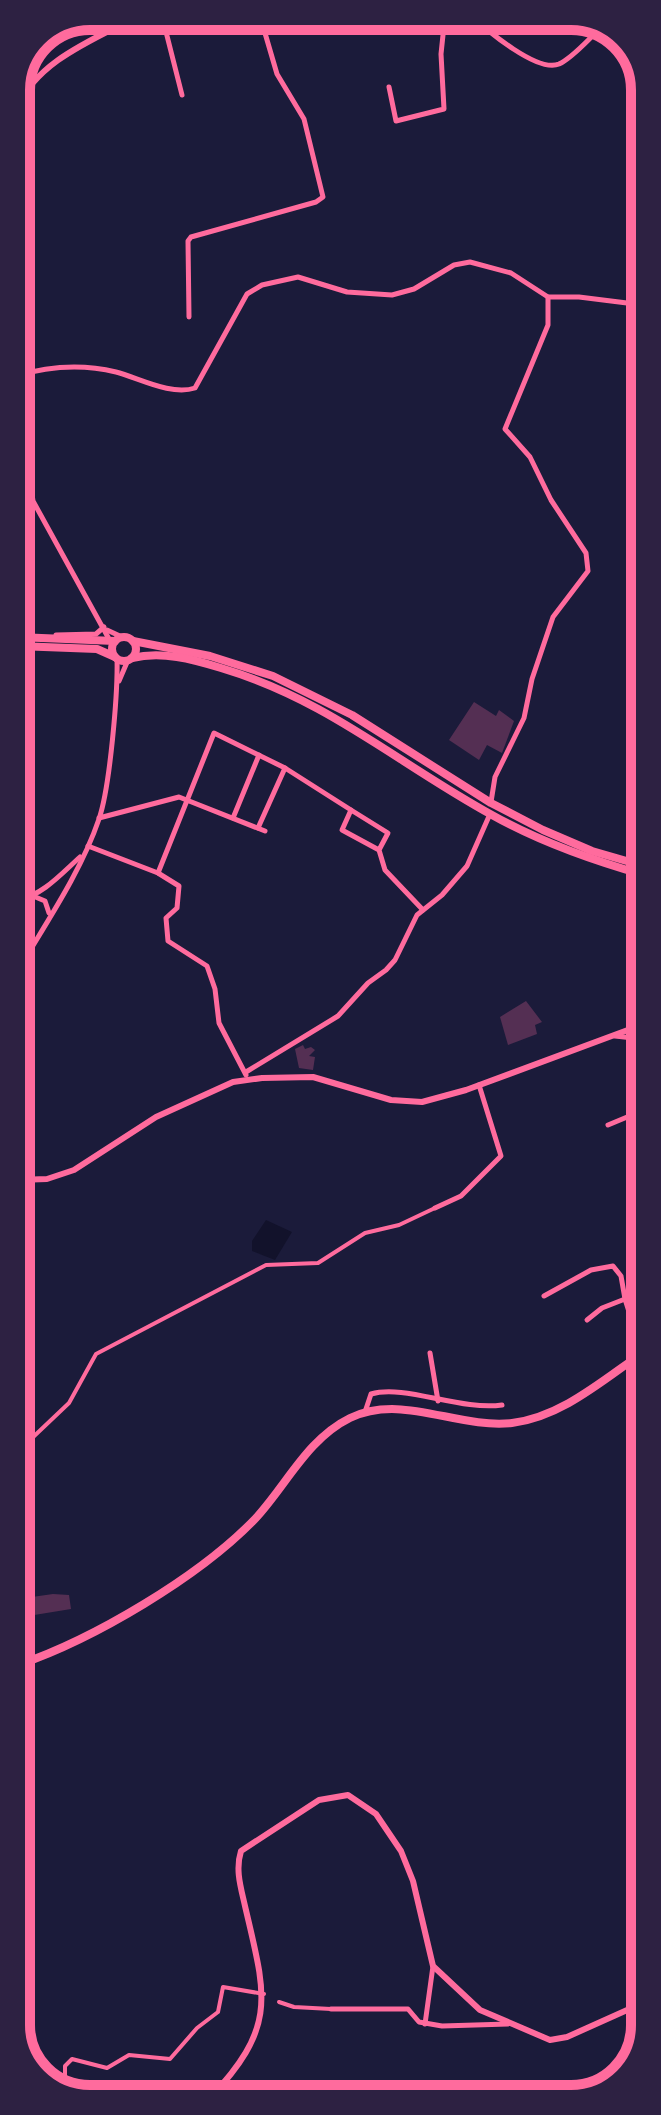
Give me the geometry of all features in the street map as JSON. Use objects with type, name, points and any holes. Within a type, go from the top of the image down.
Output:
[{"type":"main road","points":[[30,636],[111,635],[210,656],[273,676],[313,694],[491,803],[570,842],[631,862]]},
{"type":"main road","points":[[111,635],[116,657]]},
{"type":"main road","points":[[130,659],[136,650],[133,641]]},
{"type":"main road","points":[[30,646],[97,649],[130,659],[161,655],[188,659],[297,696],[348,723],[490,814],[577,855],[631,871]]},
{"type":"main road","points":[[30,1661],[62,1649],[194,1571],[257,1517],[322,1437],[365,1413],[398,1409],[486,1424],[530,1420],[570,1402],[631,1360]]},
{"type":"street","points":[[30,86],[48,67],[113,30]]},
{"type":"street","points":[[166,30],[182,95]]},
{"type":"street","points":[[189,317],[191,237],[316,202],[323,197],[304,119],[277,74],[264,30]]},
{"type":"street","points":[[389,87],[396,121],[444,109],[441,54],[444,30]]},
{"type":"street","points":[[487,30],[496,39],[549,66],[561,63],[593,35]]},
{"type":"street","points":[[30,373],[61,367],[89,368],[180,390],[195,388],[247,294],[262,285],[298,277],[347,292],[392,295],[414,289],[454,265],[470,262],[511,273],[548,297],[579,297],[631,304]]},
{"type":"street","points":[[491,803],[495,777],[524,718],[549,628],[588,571],[586,553],[551,500],[530,457],[505,429],[548,325],[548,297]]},
{"type":"street","points":[[30,477],[33,501],[58,553],[111,635]]},
{"type":"street","points":[[30,948],[88,846],[99,818],[117,685],[116,657]]},
{"type":"street","points":[[117,685],[130,659]]},
{"type":"street","points":[[158,873],[214,733],[285,768],[388,833],[379,850],[385,870],[423,910]]},
{"type":"street","points":[[233,818],[259,755]]},
{"type":"street","points":[[258,828],[285,768]]},
{"type":"street","points":[[99,818],[179,797],[265,831]]},
{"type":"street","points":[[349,808],[342,830],[379,850]]},
{"type":"street","points":[[30,1180],[47,1179],[74,1170],[184,1102],[246,1076],[293,1042],[338,1016],[368,983],[395,960],[408,928],[467,866],[490,814]]},
{"type":"street","points":[[88,846],[158,873],[179,886],[177,908],[166,918],[166,931],[173,947],[207,966],[215,989],[219,1023],[246,1076]]},
{"type":"street","points":[[30,897],[57,880],[83,854]]},
{"type":"street","points":[[30,897],[47,903],[46,918],[37,925],[30,923]]},
{"type":"street","points":[[246,1076],[313,1077],[406,1103],[442,1097],[479,1085],[631,1029]]},
{"type":"street","points":[[610,1036],[631,1038]]},
{"type":"street","points":[[30,1440],[69,1403],[96,1354],[266,1265],[318,1263],[365,1233],[399,1225],[461,1196],[501,1156],[479,1085]]},
{"type":"street","points":[[608,1125],[631,1115]]},
{"type":"street","points":[[544,1296],[591,1270],[613,1266],[621,1276],[631,1317]]},
{"type":"street","points":[[587,1320],[602,1308],[625,1299]]},
{"type":"street","points":[[430,1353],[438,1401]]},
{"type":"street","points":[[365,1413],[367,1399],[377,1392],[394,1392],[438,1401],[502,1405]]},
{"type":"street","points":[[223,2085],[240,2067],[250,2049],[261,2017],[264,1994],[237,1871],[241,1851],[319,1800],[336,1795],[358,1799],[376,1814],[401,1851],[413,1881],[433,1966],[425,2024]]},
{"type":"street","points":[[433,1966],[467,2001],[542,2039],[557,2040],[631,2008]]},
{"type":"street","points":[[65,2079],[65,2066],[72,2059],[107,2068],[129,2055],[170,2059],[197,2028],[218,2012],[223,1987],[264,1994]]},
{"type":"street","points":[[279,2002],[294,2007],[408,2009],[419,2022],[425,2024],[508,2024]]},
{"type":"shaded area","points":[[266,1220],[292,1232],[275,1260],[252,1251],[252,1241]]},
{"type":"building","points":[[474,702],[496,716],[499,710],[514,721],[502,753],[487,745],[479,760],[449,740]]},
{"type":"building","points":[[526,1001],[542,1022],[535,1025],[537,1034],[508,1045],[500,1017]]},
{"type":"building","points":[[303,1045],[305,1049],[311,1047],[315,1050],[309,1056],[315,1057],[313,1070],[299,1068],[295,1049]]},
{"type":"building","points":[[69,1595],[71,1609],[30,1616],[30,1597]]}]
